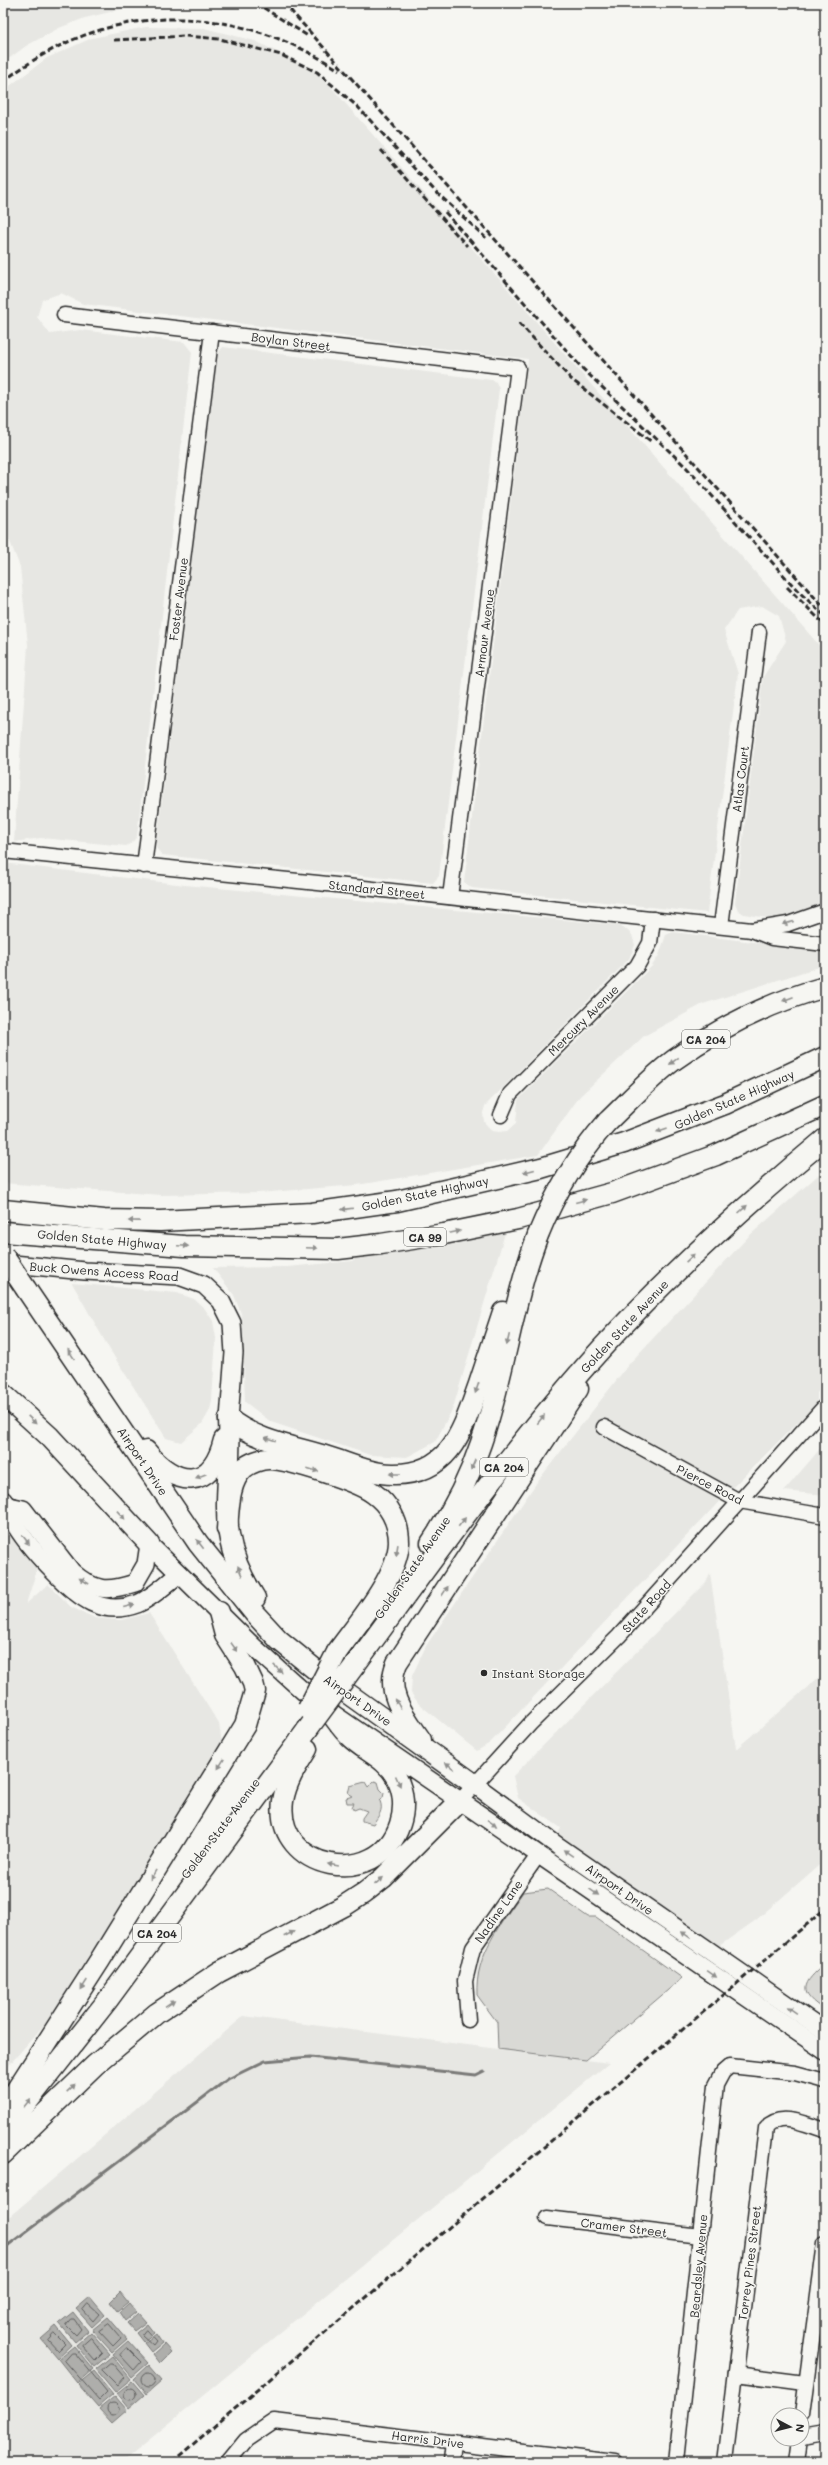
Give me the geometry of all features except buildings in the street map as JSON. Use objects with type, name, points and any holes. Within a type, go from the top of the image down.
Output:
[{"type":"highway","name":"CA 204","points":[[537,1235],[550,1205],[580,1156],[607,1122],[673,1061],[713,1034],[755,1012],[825,987]]},
{"type":"highway","name":"Golden State Highway","points":[[4,1210],[104,1220],[160,1221],[312,1213],[397,1201],[541,1168],[624,1143],[726,1104],[825,1057]]},
{"type":"highway","name":"Golden State Highway","points":[[4,1232],[184,1246],[338,1249],[381,1244],[444,1234],[518,1219],[612,1192],[716,1155],[825,1106]]},
{"type":"highway","name":"Golden State Avenue","points":[[347,1662],[446,1543],[548,1411],[602,1348],[685,1262],[825,1138]]},
{"type":"highway","name":"Golden State Avenue","points":[[3,2133],[107,2001],[307,1725],[347,1662],[449,1514],[467,1479],[488,1422],[521,1284],[537,1235]]},
{"type":"highway","points":[[229,1419],[237,1425],[260,1436],[379,1473],[391,1474],[413,1472],[432,1464],[450,1450],[461,1434],[517,1272],[537,1235]]},
{"type":"highway","name":"Airport Drive","points":[[3,1255],[198,1543],[255,1614],[279,1640],[334,1684],[427,1748],[474,1784]]},
{"type":"highway","points":[[427,1748],[395,1698],[392,1686],[395,1668],[564,1413],[602,1348]]},
{"type":"highway","points":[[93,1387],[161,1468],[185,1478],[201,1477],[213,1467],[221,1452],[229,1419]]},
{"type":"highway","name":"Airport Drive","points":[[3,1394],[50,1437],[149,1544]]},
{"type":"highway","points":[[229,1419],[226,1502],[227,1529],[232,1551],[244,1581],[292,1650]]},
{"type":"highway","points":[[227,1529],[230,1497],[239,1474],[252,1463],[269,1459],[355,1484],[373,1493],[387,1506],[398,1534],[397,1555],[394,1565],[379,1591],[347,1662]]},
{"type":"highway","points":[[6,2107],[100,1960],[245,1725],[255,1691],[245,1666],[225,1635],[219,1612]]},
{"type":"highway","points":[[307,1725],[292,1774],[286,1788],[283,1808],[285,1823],[294,1841],[314,1859],[342,1866],[361,1864],[378,1856],[393,1840],[401,1820],[403,1797],[396,1777],[391,1769],[350,1736],[328,1710]]},
{"type":"highway","name":"Golden State Avenue","points":[[6,2107],[307,1725]]},
{"type":"highway","points":[[3,2154],[95,2065],[157,2013],[230,1966],[344,1906],[364,1893],[383,1878],[460,1801]]},
{"type":"main road","name":"Buck Owens Access Road","points":[[3,1264],[85,1271],[179,1276],[204,1285],[221,1301],[232,1323],[234,1352],[229,1419]]},
{"type":"main road","points":[[6,1503],[23,1509],[72,1572],[81,1580],[103,1589],[114,1590],[135,1583],[146,1564],[149,1544]]},
{"type":"main road","points":[[6,1503],[15,1525],[39,1557],[72,1590],[92,1604],[115,1608],[138,1603],[179,1574]]},
{"type":"main road","name":"Airport Drive","points":[[149,1544],[296,1686],[328,1710],[825,2051]]},
{"type":"main road","name":"Airport Drive","points":[[474,1784],[558,1846],[825,2031]]},
{"type":"street","name":"Boylan Street","points":[[64,315],[518,368]]},
{"type":"street","name":"Foster Avenue","points":[[144,866],[212,332]]},
{"type":"street","name":"Armour Avenue","points":[[450,897],[518,368]]},
{"type":"street","name":"Atlas Court","points":[[721,926],[758,632]]},
{"type":"street","name":"Standard Street","points":[[3,851],[721,926],[752,930],[772,938],[825,944]]},
{"type":"street","name":"Standard Street","points":[[752,930],[788,924],[825,911]]},
{"type":"street","name":"Mercury Avenue","points":[[501,1115],[510,1094],[637,966],[650,943],[653,919]]},
{"type":"street","name":"State Road","points":[[460,1801],[530,1724],[619,1636],[825,1406]]},
{"type":"street","name":"Pierce Road","points":[[604,1427],[739,1501],[825,1516]]},
{"type":"street","name":"Nadine Lane","points":[[468,2020],[465,1981],[467,1962],[472,1948],[539,1854]]},
{"type":"street","name":"Beardsley Avenue","points":[[676,2462],[716,2085],[723,2072],[730,2066],[742,2066],[795,2073],[825,2081]]},
{"type":"street","name":"Torrey Pines Street","points":[[725,2462],[766,2128],[771,2121],[782,2119],[825,2130]]},
{"type":"street","name":"Cramer Street","points":[[547,2218],[700,2236]]},
{"type":"street","points":[[803,2407],[805,2383],[819,2330],[825,2243]]},
{"type":"street","points":[[736,2374],[805,2383]]},
{"type":"street","name":"Harris Drive","points":[[228,2462],[246,2440],[274,2420],[616,2462]]},
{"type":"street","points":[[810,2437],[825,2434]]},
{"type":"street","points":[[451,2462],[453,2442]]},
{"type":"street","points":[[796,2462],[798,2447]]},
{"type":"shaded area","points":[[3,3],[176,3],[131,7],[85,18],[59,28],[26,46],[3,63]]},
{"type":"shaded area","points":[[146,27],[204,28],[255,41],[318,72],[825,652],[825,902],[788,919],[780,920],[744,914],[738,910],[735,903],[763,677],[786,641],[779,616],[762,606],[738,610],[724,630],[738,674],[707,913],[472,888],[464,882],[528,359],[83,304],[61,293],[42,300],[37,317],[50,334],[80,330],[184,342],[192,352],[137,836],[132,843],[126,846],[41,838],[14,842],[28,645],[20,567],[3,524],[3,91],[47,58],[92,38]]},
{"type":"shaded area","points":[[223,347],[492,380],[496,382],[499,389],[439,876],[433,883],[162,855],[156,848],[217,354]]},
{"type":"shaded area","points":[[3,863],[185,885],[619,925],[626,929],[632,935],[635,945],[629,959],[485,1106],[483,1113],[484,1122],[492,1131],[500,1132],[507,1131],[516,1123],[518,1100],[652,966],[659,955],[666,935],[673,932],[825,951],[825,965],[703,1004],[644,1036],[580,1096],[538,1155],[357,1185],[258,1193],[161,1195],[3,1183]]},
{"type":"shaded area","points":[[825,1169],[825,1384],[817,1393],[817,1403],[732,1488],[490,1743],[477,1751],[419,1704],[411,1693],[412,1676],[426,1646],[537,1482],[629,1364],[749,1236]]},
{"type":"shaded area","points":[[505,1233],[453,1408],[435,1442],[407,1457],[370,1455],[271,1422],[245,1402],[242,1316],[234,1295],[213,1268],[287,1267],[352,1261],[362,1253],[434,1246]]},
{"type":"shaded area","points":[[72,1283],[177,1293],[194,1299],[205,1309],[213,1321],[216,1338],[212,1400],[210,1410],[202,1424],[181,1442],[166,1438],[110,1350]]},
{"type":"shaded area","points":[[825,1443],[825,1495],[784,1491]]},
{"type":"shaded area","points":[[3,1511],[34,1535],[27,1555],[39,1563],[26,1604],[48,1584],[71,1607],[95,1618],[121,1620],[149,1613],[219,1724],[224,1755],[72,1993],[3,2072]]},
{"type":"shaded area","points":[[710,1573],[736,1749],[825,1672],[825,1860],[756,1920],[719,1946],[558,1834],[561,1828],[518,1798],[513,1776],[706,1582]]},
{"type":"shaded area","points":[[374,1781],[378,1782],[380,1789],[384,1793],[383,1798],[380,1801],[381,1811],[373,1824],[362,1821],[362,1818],[367,1811],[359,1808],[354,1810],[352,1807],[354,1803],[347,1803],[346,1798],[353,1796],[348,1793],[350,1786],[365,1782],[368,1787]]},
{"type":"shaded area","points":[[548,1889],[588,1917],[596,1917],[586,2060],[609,2063],[122,2462],[3,2462],[3,2222],[244,2016],[498,2049],[497,2022],[477,1995],[477,1973],[481,1957],[523,1892]]},
{"type":"shaded area","points":[[548,1889],[588,1917],[596,1917],[682,1978],[586,2060],[498,2049],[497,2022],[477,1995],[480,1966],[491,1940],[506,1916],[523,1892]]},
{"type":"shaded area","points":[[825,1964],[825,2010],[810,1998],[806,1988],[811,1977]]},
{"type":"water","points":[[120,2292],[128,2302],[117,2311],[110,2302]]},
{"type":"water","points":[[90,2297],[105,2315],[92,2327],[76,2309]]},
{"type":"water","points":[[129,2303],[136,2312],[125,2321],[119,2312]]},
{"type":"water","points":[[73,2312],[88,2331],[75,2342],[59,2323]]},
{"type":"water","points":[[138,2313],[146,2322],[134,2331],[127,2323]]},
{"type":"water","points":[[108,2317],[127,2339],[112,2352],[92,2330]]},
{"type":"water","points":[[147,2324],[154,2333],[143,2342],[136,2333]]},
{"type":"water","points":[[56,2326],[71,2345],[57,2358],[41,2339]]},
{"type":"water","points":[[91,2332],[110,2354],[94,2367],[76,2345]]},
{"type":"water","points":[[156,2334],[162,2343],[151,2352],[144,2343]]},
{"type":"water","points":[[128,2341],[148,2363],[132,2377],[113,2354]]},
{"type":"water","points":[[164,2344],[171,2352],[160,2363],[153,2354]]},
{"type":"water","points":[[74,2346],[93,2369],[77,2383],[58,2359]]},
{"type":"water","points":[[112,2356],[131,2379],[115,2392],[96,2369]]},
{"type":"water","points":[[149,2365],[162,2380],[146,2394],[134,2379]]},
{"type":"water","points":[[94,2371],[113,2394],[98,2407],[78,2384]]},
{"type":"water","points":[[132,2381],[144,2395],[129,2408],[117,2393]]},
{"type":"water","points":[[115,2396],[127,2410],[112,2423],[99,2409]]},
{"type":"waterway","points":[[3,2249],[228,2079],[265,2061],[310,2057],[476,2075],[484,2071]]},
{"type":"railway","points":[[256,3],[308,36]]},
{"type":"railway","points":[[284,3],[825,609]]},
{"type":"railway","points":[[3,82],[42,55],[83,36],[126,24],[169,19],[212,21],[255,31],[298,47],[339,70]]},
{"type":"railway","points":[[114,40],[185,36],[220,39],[281,55],[317,72],[358,107],[435,191],[486,238]]},
{"type":"railway","points":[[381,150],[467,246]]},
{"type":"railway","points":[[445,212],[581,367],[686,467],[798,591],[825,616]]},
{"type":"railway","points":[[519,323],[571,379],[652,442]]},
{"type":"railway","points":[[787,587],[825,625]]},
{"type":"railway","points":[[172,2462],[825,1909]]},
{"type":"place","name":"Instant Storage","points":[[484,1673]]}]
